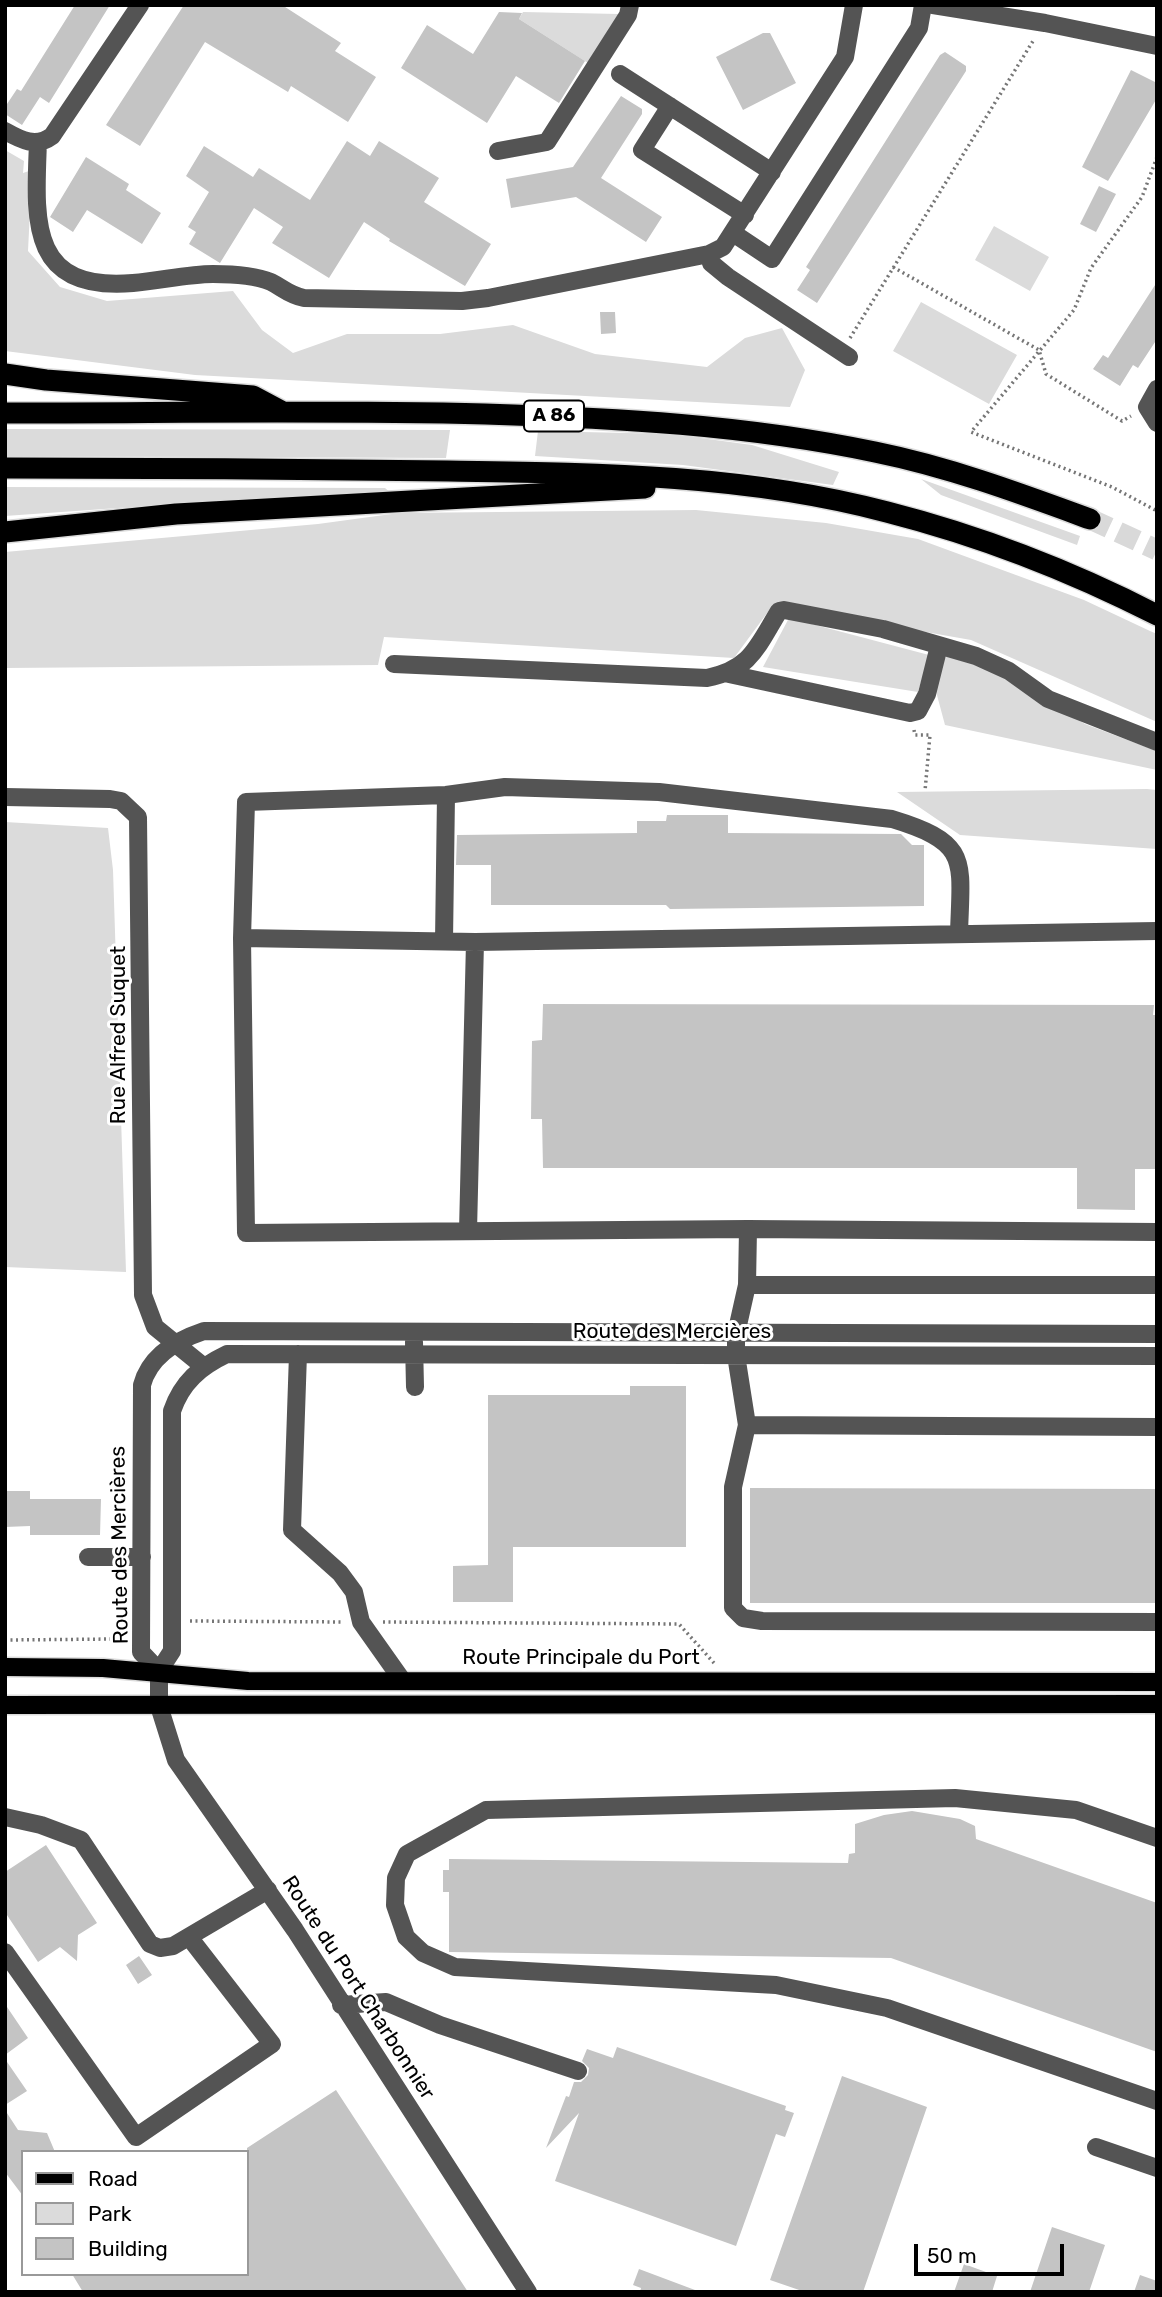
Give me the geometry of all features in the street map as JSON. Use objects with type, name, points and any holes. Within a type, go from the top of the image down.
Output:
[{"type":"highway","points":[[5,374],[253,396],[284,413]]},
{"type":"highway","name":"A 86","points":[[5,413],[406,412],[663,421],[765,433],[874,452],[950,470],[1090,519]]},
{"type":"highway","points":[[5,468],[573,473],[681,479],[786,491],[886,511],[978,538],[1087,580],[1157,615]]},
{"type":"highway","points":[[5,532],[176,514],[640,490],[681,479]]},
{"type":"main road","name":"Route Principale du Port","points":[[5,1667],[159,1671],[247,1681],[1157,1682]]},
{"type":"main road","points":[[5,1705],[1157,1704]]},
{"type":"street","points":[[5,131],[28,142],[38,142],[45,141],[57,130],[140,5]]},
{"type":"street","points":[[498,151],[547,142],[628,15],[630,5]]},
{"type":"street","points":[[38,142],[36,191],[41,238],[47,252],[63,270],[80,278],[113,284],[212,274],[274,283],[288,295],[303,298],[462,301],[709,254],[723,247],[845,57],[854,5]]},
{"type":"street","points":[[733,233],[772,259],[919,28],[923,5]]},
{"type":"street","points":[[933,5],[1045,23],[1157,46]]},
{"type":"street","points":[[620,74],[772,172]]},
{"type":"street","points":[[670,106],[642,150],[745,215]]},
{"type":"street","points":[[709,254],[711,262],[727,277],[849,357]]},
{"type":"street","points":[[1157,389],[1147,407],[1157,423]]},
{"type":"street","points":[[729,674],[749,660],[779,611],[784,610],[883,629],[998,666],[1048,699],[1157,743]]},
{"type":"street","points":[[394,664],[707,678],[729,674],[911,713],[918,711],[927,694],[939,646]]},
{"type":"street","points":[[959,934],[961,869],[949,845],[930,831],[892,819],[659,792],[505,788],[446,795],[246,803],[242,938],[246,1233],[748,1229],[1157,1231]]},
{"type":"street","points":[[444,941],[446,795]]},
{"type":"street","name":"Rue Alfred Suquet","points":[[5,797],[110,799],[121,801],[138,817],[143,1295],[155,1328],[175,1341],[203,1366]]},
{"type":"street","points":[[242,938],[475,942],[1157,930]]},
{"type":"street","points":[[468,1231],[475,942]]},
{"type":"street","points":[[748,1229],[747,1285],[736,1334],[736,1355],[747,1425],[733,1487],[733,1608],[743,1618],[762,1621],[1157,1622]]},
{"type":"street","points":[[747,1285],[1157,1285]]},
{"type":"street","name":"Route des Mercières","points":[[159,1671],[141,1652],[142,1385],[149,1369],[175,1341],[204,1331],[1157,1334]]},
{"type":"street","points":[[414,1332],[415,1387]]},
{"type":"street","name":"Route des Mercières","points":[[203,1366],[227,1354],[1157,1356]]},
{"type":"street","points":[[298,1354],[292,1530],[340,1573],[354,1592],[361,1622],[402,1680]]},
{"type":"street","points":[[159,1706],[159,1671],[172,1651],[172,1411],[187,1381],[203,1366]]},
{"type":"street","points":[[747,1425],[1157,1427]]},
{"type":"street","points":[[88,1557],[142,1556]]},
{"type":"street","name":"Route du Port Charbonnier","points":[[159,1706],[176,1760],[268,1890],[528,2292]]},
{"type":"street","points":[[1157,1838],[1076,1810],[956,1798],[486,1810],[407,1854],[396,1878],[395,1905],[406,1937],[423,1952],[455,1966],[776,1985],[887,2008],[1157,2101]]},
{"type":"street","points":[[5,1818],[41,1825],[81,1840],[150,1944],[160,1948],[173,1946],[268,1890]]},
{"type":"street","points":[[5,1952],[136,2137],[272,2044],[189,1937]]},
{"type":"street","points":[[341,2005],[386,2002],[440,2025],[578,2071]]},
{"type":"street","points":[[1096,2147],[1157,2168]]},
{"type":"path","points":[[849,357],[849,340],[1045,23]]},
{"type":"path","points":[[1157,157],[1142,198],[1091,268],[1074,310],[971,432],[1112,487],[1157,511]]},
{"type":"path","points":[[893,267],[1039,350],[1046,374],[1122,421],[1147,407]]},
{"type":"path","points":[[918,711],[915,735],[930,735],[925,790]]},
{"type":"path","points":[[186,1621],[679,1623],[715,1664]]},
{"type":"path","points":[[5,1640],[114,1640],[126,1626]]},
{"type":"green space","points":[[523,12],[619,14],[588,63],[519,19]]},
{"type":"green space","points":[[5,150],[24,161],[23,173],[32,170],[28,251],[60,287],[107,301],[233,291],[262,330],[293,353],[347,334],[440,334],[513,325],[595,354],[707,367],[745,338],[782,328],[805,370],[790,407],[195,375],[5,351]]},
{"type":"green space","points":[[994,226],[1049,257],[1030,291],[975,260]]},
{"type":"green space","points":[[921,302],[1017,355],[989,404],[893,351]]},
{"type":"green space","points":[[5,429],[450,430],[446,458],[5,456]]},
{"type":"green space","points":[[538,431],[671,434],[752,445],[839,472],[833,485],[683,465],[535,456]]},
{"type":"green space","points":[[921,479],[1080,536],[1077,545],[941,495]]},
{"type":"green space","points":[[5,487],[385,488],[392,494],[217,501],[5,516]]},
{"type":"green space","points":[[696,510],[826,523],[918,539],[1084,600],[1157,634],[1157,722],[971,640],[773,605],[734,658],[384,637],[378,665],[5,668],[5,552],[318,524],[399,513]]},
{"type":"green space","points":[[789,618],[929,655],[918,692],[763,667]]},
{"type":"green space","points":[[952,655],[1006,677],[1085,724],[1157,751],[1157,770],[945,725],[934,684],[938,660]]},
{"type":"green space","points":[[1157,790],[1157,849],[960,835],[897,792]]},
{"type":"green space","points":[[5,822],[108,828],[113,870],[126,1272],[5,1267]]},
{"type":"building","points":[[75,5],[110,5],[49,103],[40,97],[22,125],[5,114],[5,107],[17,89],[21,91]]},
{"type":"building","points":[[184,5],[282,5],[341,43],[335,51],[376,77],[348,122],[291,86],[288,92],[205,42],[140,146],[106,125]]},
{"type":"building","points":[[499,12],[522,13],[519,19],[585,61],[559,103],[516,76],[487,123],[401,68],[427,25],[473,54]]},
{"type":"building","points":[[763,33],[770,33],[796,83],[743,110],[716,57]]},
{"type":"building","points":[[945,52],[966,66],[966,71],[817,303],[797,290],[810,270],[806,267],[940,55]]},
{"type":"building","points":[[1131,70],[1157,83],[1157,98],[1108,181],[1082,167]]},
{"type":"building","points":[[621,96],[642,109],[642,114],[601,178],[662,217],[646,242],[576,197],[511,208],[506,179],[573,167]]},
{"type":"building","points":[[347,141],[370,156],[379,141],[439,178],[424,202],[491,244],[465,286],[389,241],[390,239],[364,222],[329,278],[272,243],[283,227],[254,208],[220,263],[189,244],[196,232],[188,227],[209,192],[186,176],[204,146],[253,177],[259,168],[310,200]]},
{"type":"building","points":[[86,157],[129,184],[126,190],[161,213],[142,244],[87,210],[73,232],[50,217]]},
{"type":"building","points":[[1099,186],[1116,194],[1096,232],[1080,224]]},
{"type":"building","points":[[1157,282],[1157,339],[1138,368],[1133,365],[1120,386],[1093,369],[1103,355],[1108,358]]},
{"type":"building","points":[[600,312],[615,312],[616,333],[601,334]]},
{"type":"building","points":[[667,815],[728,815],[728,833],[901,834],[912,845],[924,845],[924,906],[670,909],[666,905],[491,905],[491,865],[456,865],[457,835],[637,833],[637,821],[666,821]]},
{"type":"building","points":[[543,1004],[1154,1005],[1153,1015],[1157,1015],[1157,1169],[1135,1169],[1135,1210],[1077,1209],[1077,1168],[543,1168],[542,1119],[531,1119],[532,1041],[542,1040]]},
{"type":"building","points":[[630,1386],[686,1386],[686,1547],[513,1547],[513,1602],[453,1602],[453,1566],[488,1565],[488,1395],[630,1395]]},
{"type":"building","points":[[750,1488],[1157,1489],[1157,1603],[750,1603]]},
{"type":"building","points":[[5,1491],[30,1491],[30,1499],[101,1499],[100,1535],[30,1535],[30,1526],[5,1527]]},
{"type":"building","points":[[912,1811],[960,1819],[975,1826],[976,1839],[1157,1903],[1157,2052],[891,1958],[449,1952],[449,1892],[443,1892],[443,1870],[449,1870],[449,1859],[848,1863],[849,1854],[855,1853],[855,1824],[884,1815]]},
{"type":"building","points":[[46,1845],[97,1923],[78,1935],[77,1961],[60,1947],[38,1962],[5,1912],[5,1872]]},
{"type":"building","points":[[139,1956],[152,1975],[138,1984],[126,1965]]},
{"type":"building","points":[[5,2004],[28,2038],[5,2055]]},
{"type":"building","points":[[617,2047],[786,2106],[785,2110],[794,2113],[785,2137],[776,2134],[736,2246],[555,2181],[579,2113],[546,2148],[574,2082],[581,2082],[588,2075],[589,2068],[582,2061],[587,2049],[613,2058]]},
{"type":"building","points":[[5,2059],[27,2091],[5,2105]]},
{"type":"building","points":[[842,2076],[927,2107],[863,2292],[805,2292],[770,2280]]},
{"type":"building","points":[[336,2090],[468,2292],[83,2292],[73,2276],[248,2276],[247,2148]]},
{"type":"building","points":[[5,2110],[18,2130],[47,2133],[54,2150],[21,2150],[21,2193],[5,2172]]},
{"type":"building","points":[[1052,2227],[1105,2245],[1089,2292],[1030,2292]]},
{"type":"building","points":[[964,2264],[997,2276],[992,2292],[954,2292]]},
{"type":"building","points":[[639,2269],[695,2292],[640,2292],[641,2288],[633,2285]]},
{"type":"building","points":[[1140,2275],[1157,2281],[1157,2292],[1134,2292]]},
{"type":"tunnel","points":[[1090,519],[1157,550]]}]
